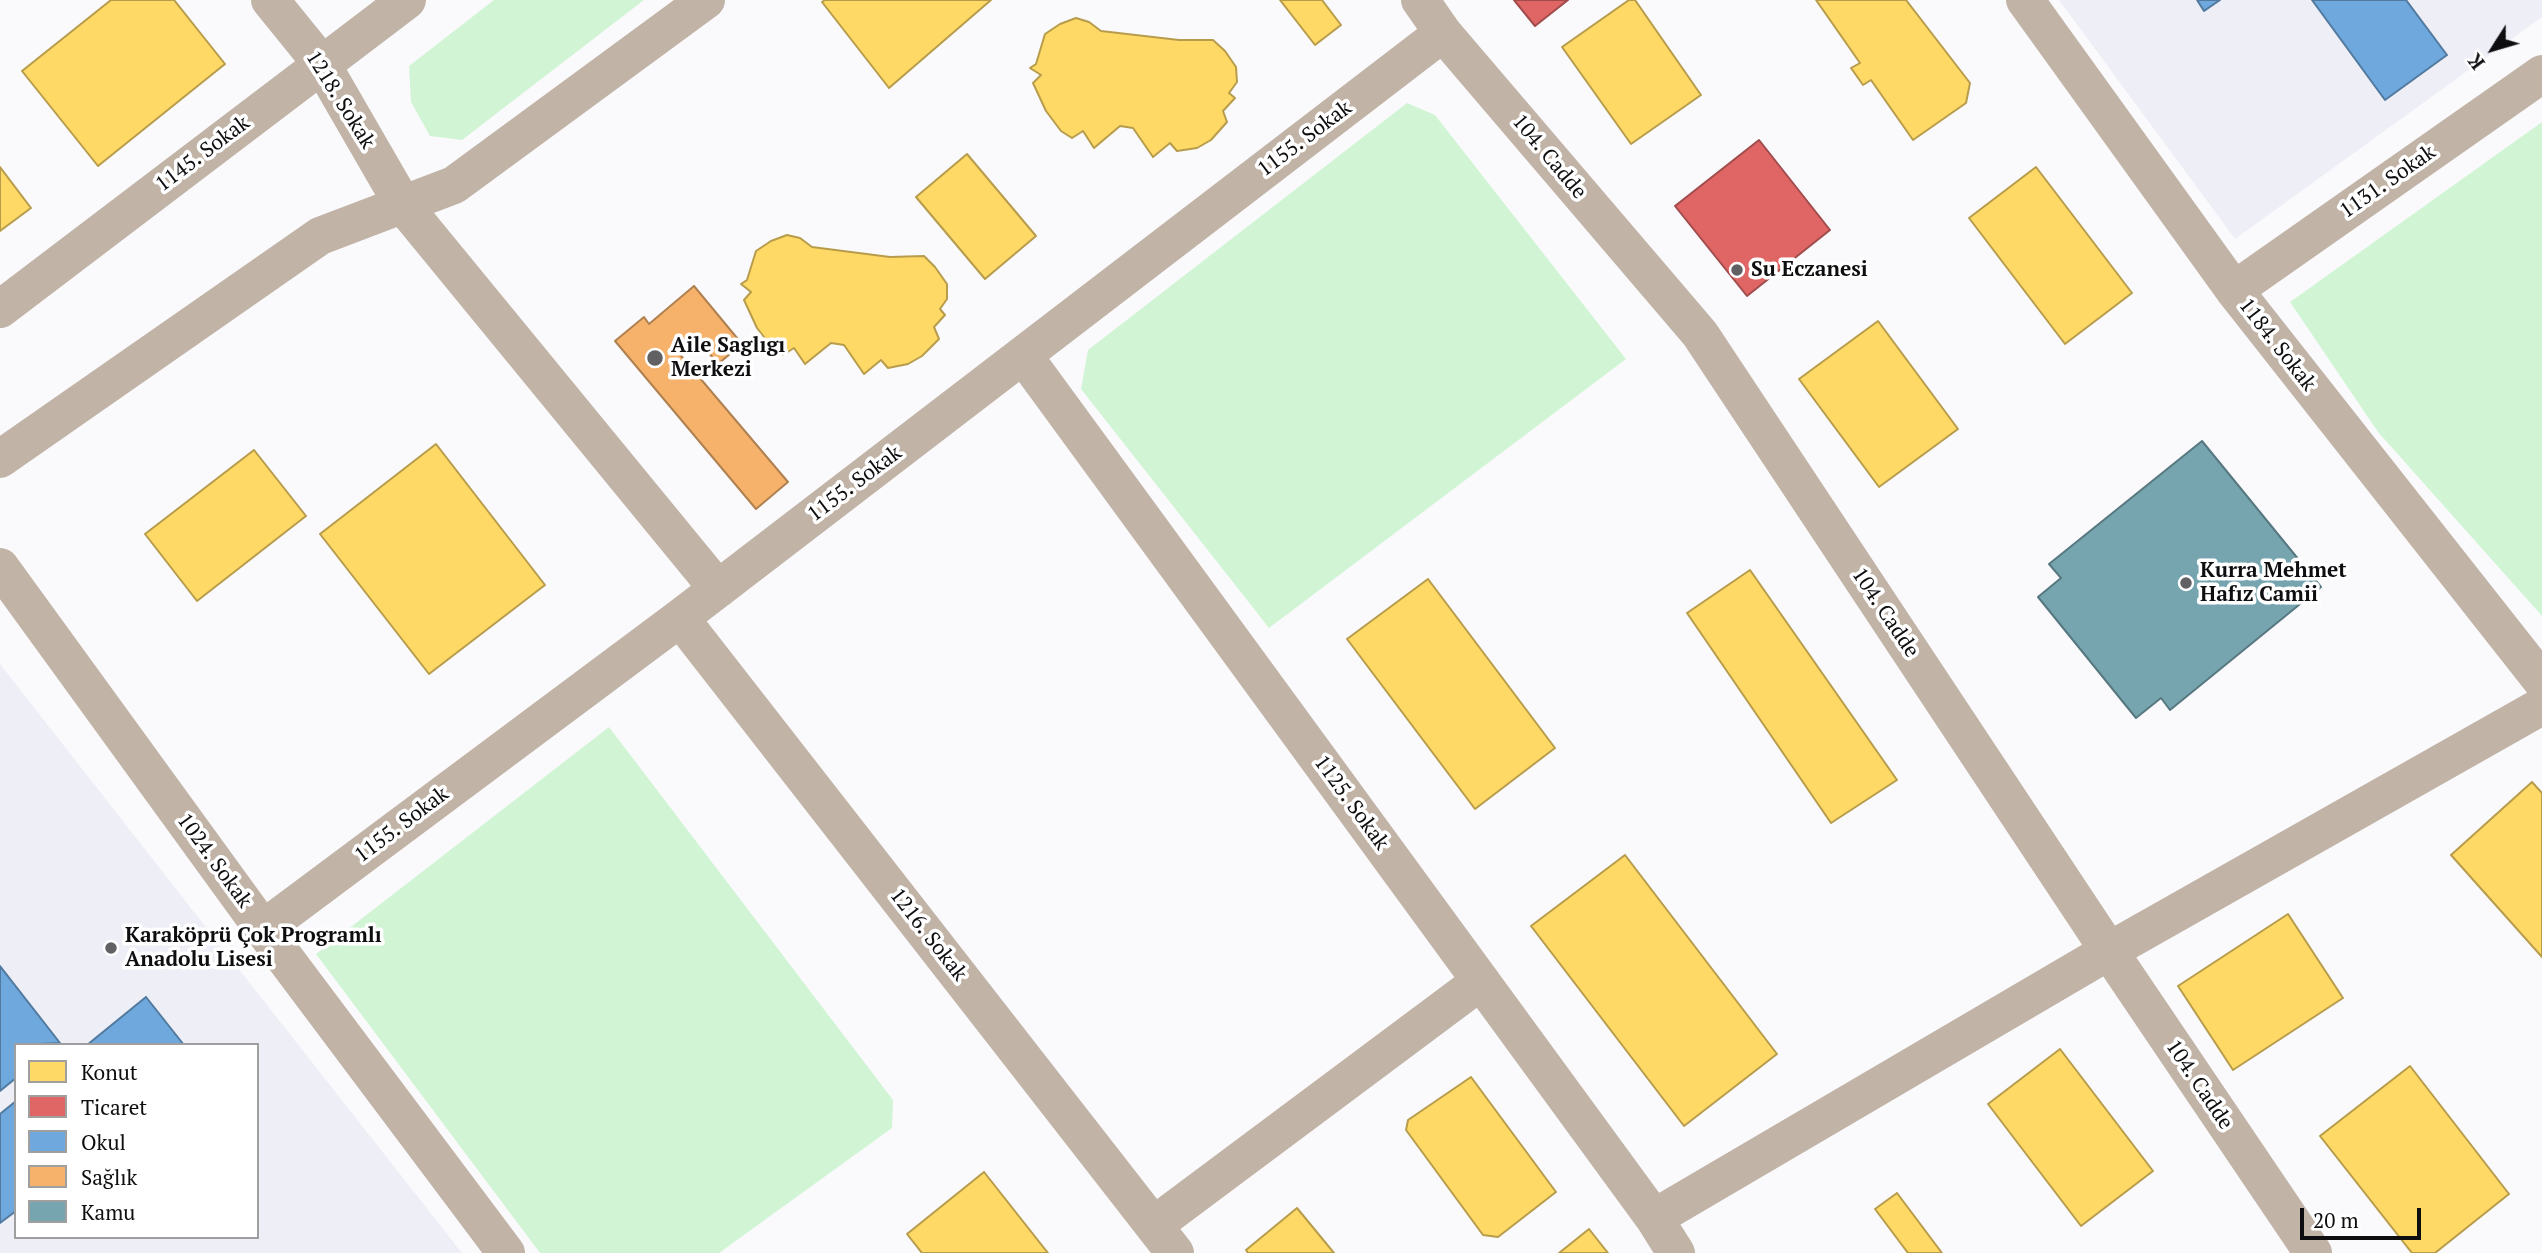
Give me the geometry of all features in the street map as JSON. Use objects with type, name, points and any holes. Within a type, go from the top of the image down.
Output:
[{"type":"street","name":"1218. Sokak","points":[[270,0],[321,63],[403,205],[718,589]]},
{"type":"street","name":"1145. Sokak","points":[[0,309],[407,0]]},
{"type":"street","points":[[0,459],[320,236],[454,185],[706,0]]},
{"type":"street","name":"104. Cadde","points":[[1420,0],[1443,33],[1700,334],[2109,951],[2313,1253]]},
{"type":"street","name":"1184. Sokak","points":[[2025,0],[2234,290],[2542,681]]},
{"type":"street","name":"1155. Sokak","points":[[263,929],[680,618],[1443,33]]},
{"type":"street","name":"1131. Sokak","points":[[2234,290],[2542,74]]},
{"type":"street","name":"1125. Sokak","points":[[1023,355],[1654,1218],[1676,1253]]},
{"type":"street","name":"1024. Sokak","points":[[0,567],[263,929],[506,1253]]},
{"type":"street","name":"1216. Sokak","points":[[680,618],[1165,1239]]},
{"type":"street","points":[[1654,1218],[2109,951],[2542,706]]},
{"type":"street","points":[[1165,1239],[1481,981]]},
{"type":"shaded area","points":[[2059,0],[2542,0],[2542,17],[2235,239]]},
{"type":"shaded area","name":"Karaköprü Çok Programlı Anadolu Lisesi","points":[[0,664],[462,1253],[0,1253]]},
{"type":"green space","points":[[494,0],[644,0],[462,140],[430,136],[411,102],[409,66]]},
{"type":"green space","points":[[1407,103],[1435,115],[1626,359],[1269,628],[1081,389],[1088,350]]},
{"type":"green space","points":[[2542,122],[2542,616],[2378,432],[2290,302]]},
{"type":"green space","points":[[609,727],[893,1100],[892,1128],[719,1253],[540,1253],[316,954]]},
{"type":"building: Konut","points":[[111,0],[174,0],[225,64],[98,166],[22,71]]},
{"type":"building: Konut","points":[[991,0],[889,88],[822,2]]},
{"type":"building: Konut","points":[[1280,0],[1322,0],[1341,25],[1315,45]]},
{"type":"building: Konut","points":[[1629,0],[1635,0],[1701,95],[1631,144],[1562,47]]},
{"type":"building: Konut","points":[[1816,0],[1906,0],[1970,83],[1966,103],[1913,140],[1871,80],[1863,85],[1851,68],[1860,63]]},
{"type":"building: Konut","points":[[1076,18],[1089,22],[1101,31],[1179,40],[1213,40],[1236,67],[1237,82],[1229,93],[1235,98],[1223,111],[1227,122],[1211,140],[1197,148],[1177,151],[1170,143],[1153,157],[1133,128],[1120,126],[1094,148],[1083,131],[1072,138],[1061,131],[1046,111],[1033,83],[1041,75],[1030,68],[1036,64],[1045,34]]},
{"type":"building: Konut","points":[[967,154],[1036,236],[985,279],[916,197]]},
{"type":"building: Konut","points":[[0,167],[31,208],[0,231]]},
{"type":"building: Konut","points":[[2036,167],[2132,293],[2065,344],[1969,218]]},
{"type":"building: Konut","points":[[787,235],[800,238],[812,247],[890,257],[924,256],[947,284],[947,299],[940,309],[945,315],[934,327],[939,339],[922,356],[908,364],[888,368],[881,360],[864,374],[844,345],[831,343],[805,364],[794,348],[783,355],[772,347],[757,328],[744,300],[751,292],[741,284],[747,280],[756,251]]},
{"type":"building: Konut","points":[[1878,321],[1958,429],[1879,487],[1799,379]]},
{"type":"building: Konut","points":[[436,444],[545,585],[429,674],[320,534]]},
{"type":"building: Konut","points":[[254,450],[306,516],[197,601],[145,534]]},
{"type":"building: Konut","points":[[1750,570],[1897,780],[1831,823],[1687,613]]},
{"type":"building: Konut","points":[[1428,579],[1555,748],[1475,809],[1347,639]]},
{"type":"building: Konut","points":[[2532,782],[2542,793],[2542,957],[2451,855]]},
{"type":"building: Konut","points":[[1625,855],[1777,1054],[1684,1126],[1531,926]]},
{"type":"building: Konut","points":[[2288,914],[2343,998],[2233,1070],[2178,986]]},
{"type":"building: Konut","points":[[2060,1049],[2153,1171],[2081,1226],[1988,1104]]},
{"type":"building: Konut","points":[[2410,1066],[2509,1194],[2435,1253],[2412,1253],[2320,1136]]},
{"type":"building: Konut","points":[[1471,1077],[1556,1192],[1498,1237],[1483,1235],[1406,1130],[1408,1120]]},
{"type":"building: Konut","points":[[984,1172],[1048,1253],[922,1253],[907,1234]]},
{"type":"building: Konut","points":[[1897,1193],[1942,1253],[1908,1253],[1875,1209]]},
{"type":"building: Konut","points":[[1297,1208],[1334,1253],[1248,1253],[1246,1250]]},
{"type":"building: Konut","points":[[1589,1229],[1608,1253],[1559,1253]]},
{"type":"building: Ticaret","points":[[1514,0],[1568,0],[1535,26]]},
{"type":"building: Ticaret","points":[[1759,140],[1830,230],[1747,296],[1675,206]]},
{"type":"building: Okul","points":[[2197,0],[2220,0],[2204,11]]},
{"type":"building: Okul","points":[[2312,0],[2406,0],[2447,55],[2385,100]]},
{"type":"building: Okul","points":[[0,966],[60,1043],[14,1043],[14,1080],[0,1091]]},
{"type":"building: Okul","points":[[146,997],[182,1043],[89,1043]]},
{"type":"building: Okul","points":[[14,1103],[14,1212],[0,1223],[0,1114]]},
{"type":"building: Sağlık","points":[[694,286],[742,344],[718,364],[695,336],[677,351],[788,482],[756,509],[615,341],[644,317],[649,324]]},
{"type":"building: Kamu","name":"Kurra Mehmet Hafız Camii","points":[[2202,441],[2321,587],[2170,710],[2161,698],[2136,718],[2038,597],[2061,578],[2049,564]]},
{"type":"place","name":"Su Eczanesi","points":[[1737,270]]},
{"type":"place","name":"Aile Saglıgı Merkezi","points":[[655,358]]},
{"type":"place","name":"Kurra Mehmet Hafız Camii","points":[[2186,583]]},
{"type":"place","name":"Karaköprü Çok Programlı Anadolu Lisesi","points":[[111,948]]}]
